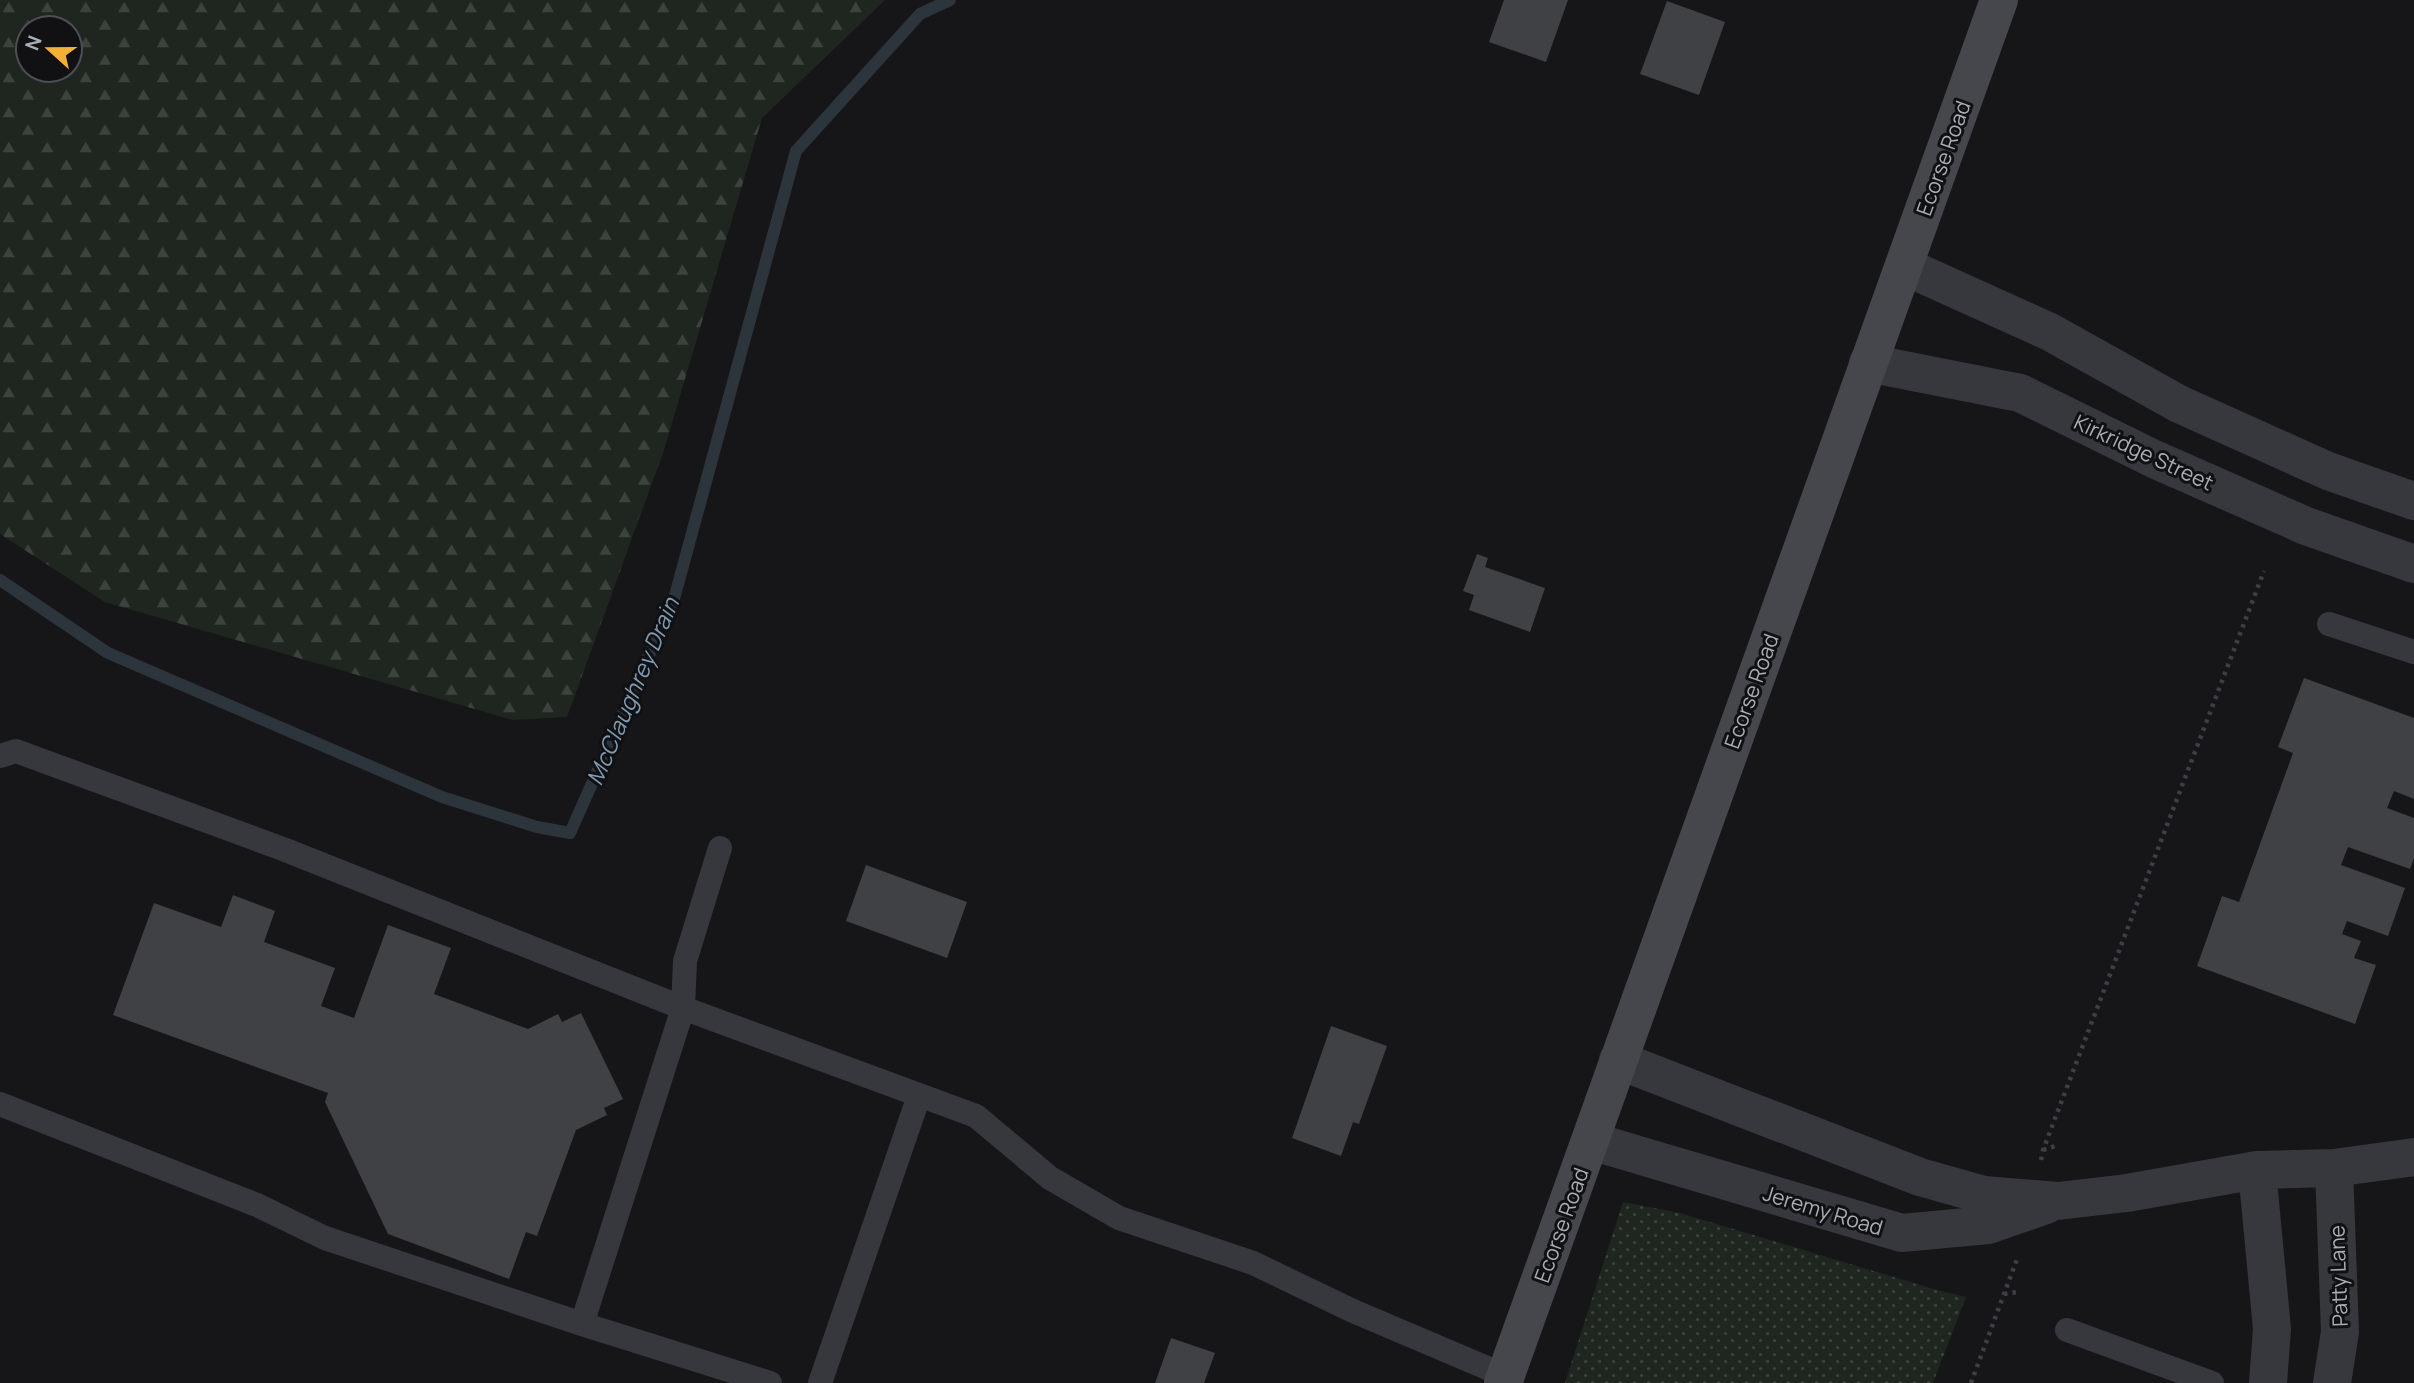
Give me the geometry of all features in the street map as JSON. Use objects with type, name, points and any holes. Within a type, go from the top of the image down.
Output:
[{"type":"main road","name":"Ecorse Road","points":[[1504,1380],[2000,0]]},
{"type":"street","points":[[1904,266],[2050,332],[2179,404],[2329,471],[2414,500]]},
{"type":"street","name":"Kirkridge Street","points":[[1868,363],[2020,393],[2154,458],[2306,526],[2414,564]]},
{"type":"street","name":"Jeremy Road","points":[[1618,1060],[1920,1177],[1984,1195],[2043,1203],[2127,1193],[2257,1170],[2334,1168],[2414,1157]]},
{"type":"street","name":"Jeremy Road","points":[[1591,1141],[1902,1233],[1988,1225],[2043,1203]]},
{"type":"street","name":"Patty Lane","points":[[2332,1383],[2340,1332],[2334,1168]]},
{"type":"street","points":[[2257,1170],[2272,1329],[2268,1383]]},
{"type":"lane","points":[[2329,624],[2414,652]]},
{"type":"lane","points":[[0,756],[16,751],[258,840],[683,1008],[976,1116],[1050,1178],[1119,1218],[1254,1262],[1504,1380]]},
{"type":"lane","points":[[582,1324],[683,1008],[685,961],[720,848]]},
{"type":"lane","points":[[820,1383],[919,1096]]},
{"type":"lane","points":[[0,1104],[257,1205],[324,1237],[582,1324],[770,1383]]},
{"type":"lane","points":[[2067,1330],[2212,1383]]},
{"type":"path","points":[[1970,1383],[2043,1203],[2043,1150],[2264,571]]},
{"type":"path","points":[[2043,1150],[2059,1145]]},
{"type":"path","points":[[2004,1294],[2018,1292]]},
{"type":"green space","points":[[0,0],[885,0],[762,118],[664,450],[567,717],[513,720],[105,602],[0,534]]},
{"type":"green space","points":[[1623,1202],[1680,1213],[1966,1297],[1933,1383],[1565,1383]]},
{"type":"building","points":[[1504,0],[1568,0],[1546,62],[1489,42]]},
{"type":"building","points":[[1667,1],[1725,22],[1699,95],[1640,74]]},
{"type":"building","points":[[1477,554],[1488,558],[1485,567],[1545,588],[1530,632],[1469,610],[1474,595],[1463,591]]},
{"type":"building","points":[[2304,678],[2414,718],[2414,799],[2394,791],[2387,808],[2414,818],[2414,858],[2410,869],[2348,847],[2341,865],[2405,888],[2388,936],[2347,921],[2342,934],[2361,941],[2354,958],[2376,965],[2355,1024],[2197,966],[2222,896],[2239,902],[2293,753],[2278,747]]},
{"type":"building","points":[[866,865],[967,902],[947,958],[846,921]]},
{"type":"building","points":[[233,895],[275,911],[264,942],[335,968],[321,1006],[354,1018],[388,925],[451,948],[434,994],[528,1029],[558,1014],[562,1022],[581,1013],[623,1099],[604,1108],[607,1115],[576,1130],[537,1236],[526,1232],[509,1279],[388,1234],[325,1102],[328,1093],[113,1015],[154,903],[221,927]]},
{"type":"building","points":[[1331,1026],[1387,1046],[1359,1124],[1353,1122],[1341,1156],[1292,1138]]},
{"type":"building","points":[[1171,1338],[1215,1353],[1204,1383],[1155,1383]]},
{"type":"waterway","name":"McClaughrey Drain","points":[[0,580],[108,653],[442,797],[537,827],[570,833],[674,599],[796,151],[920,14],[950,0]]}]
